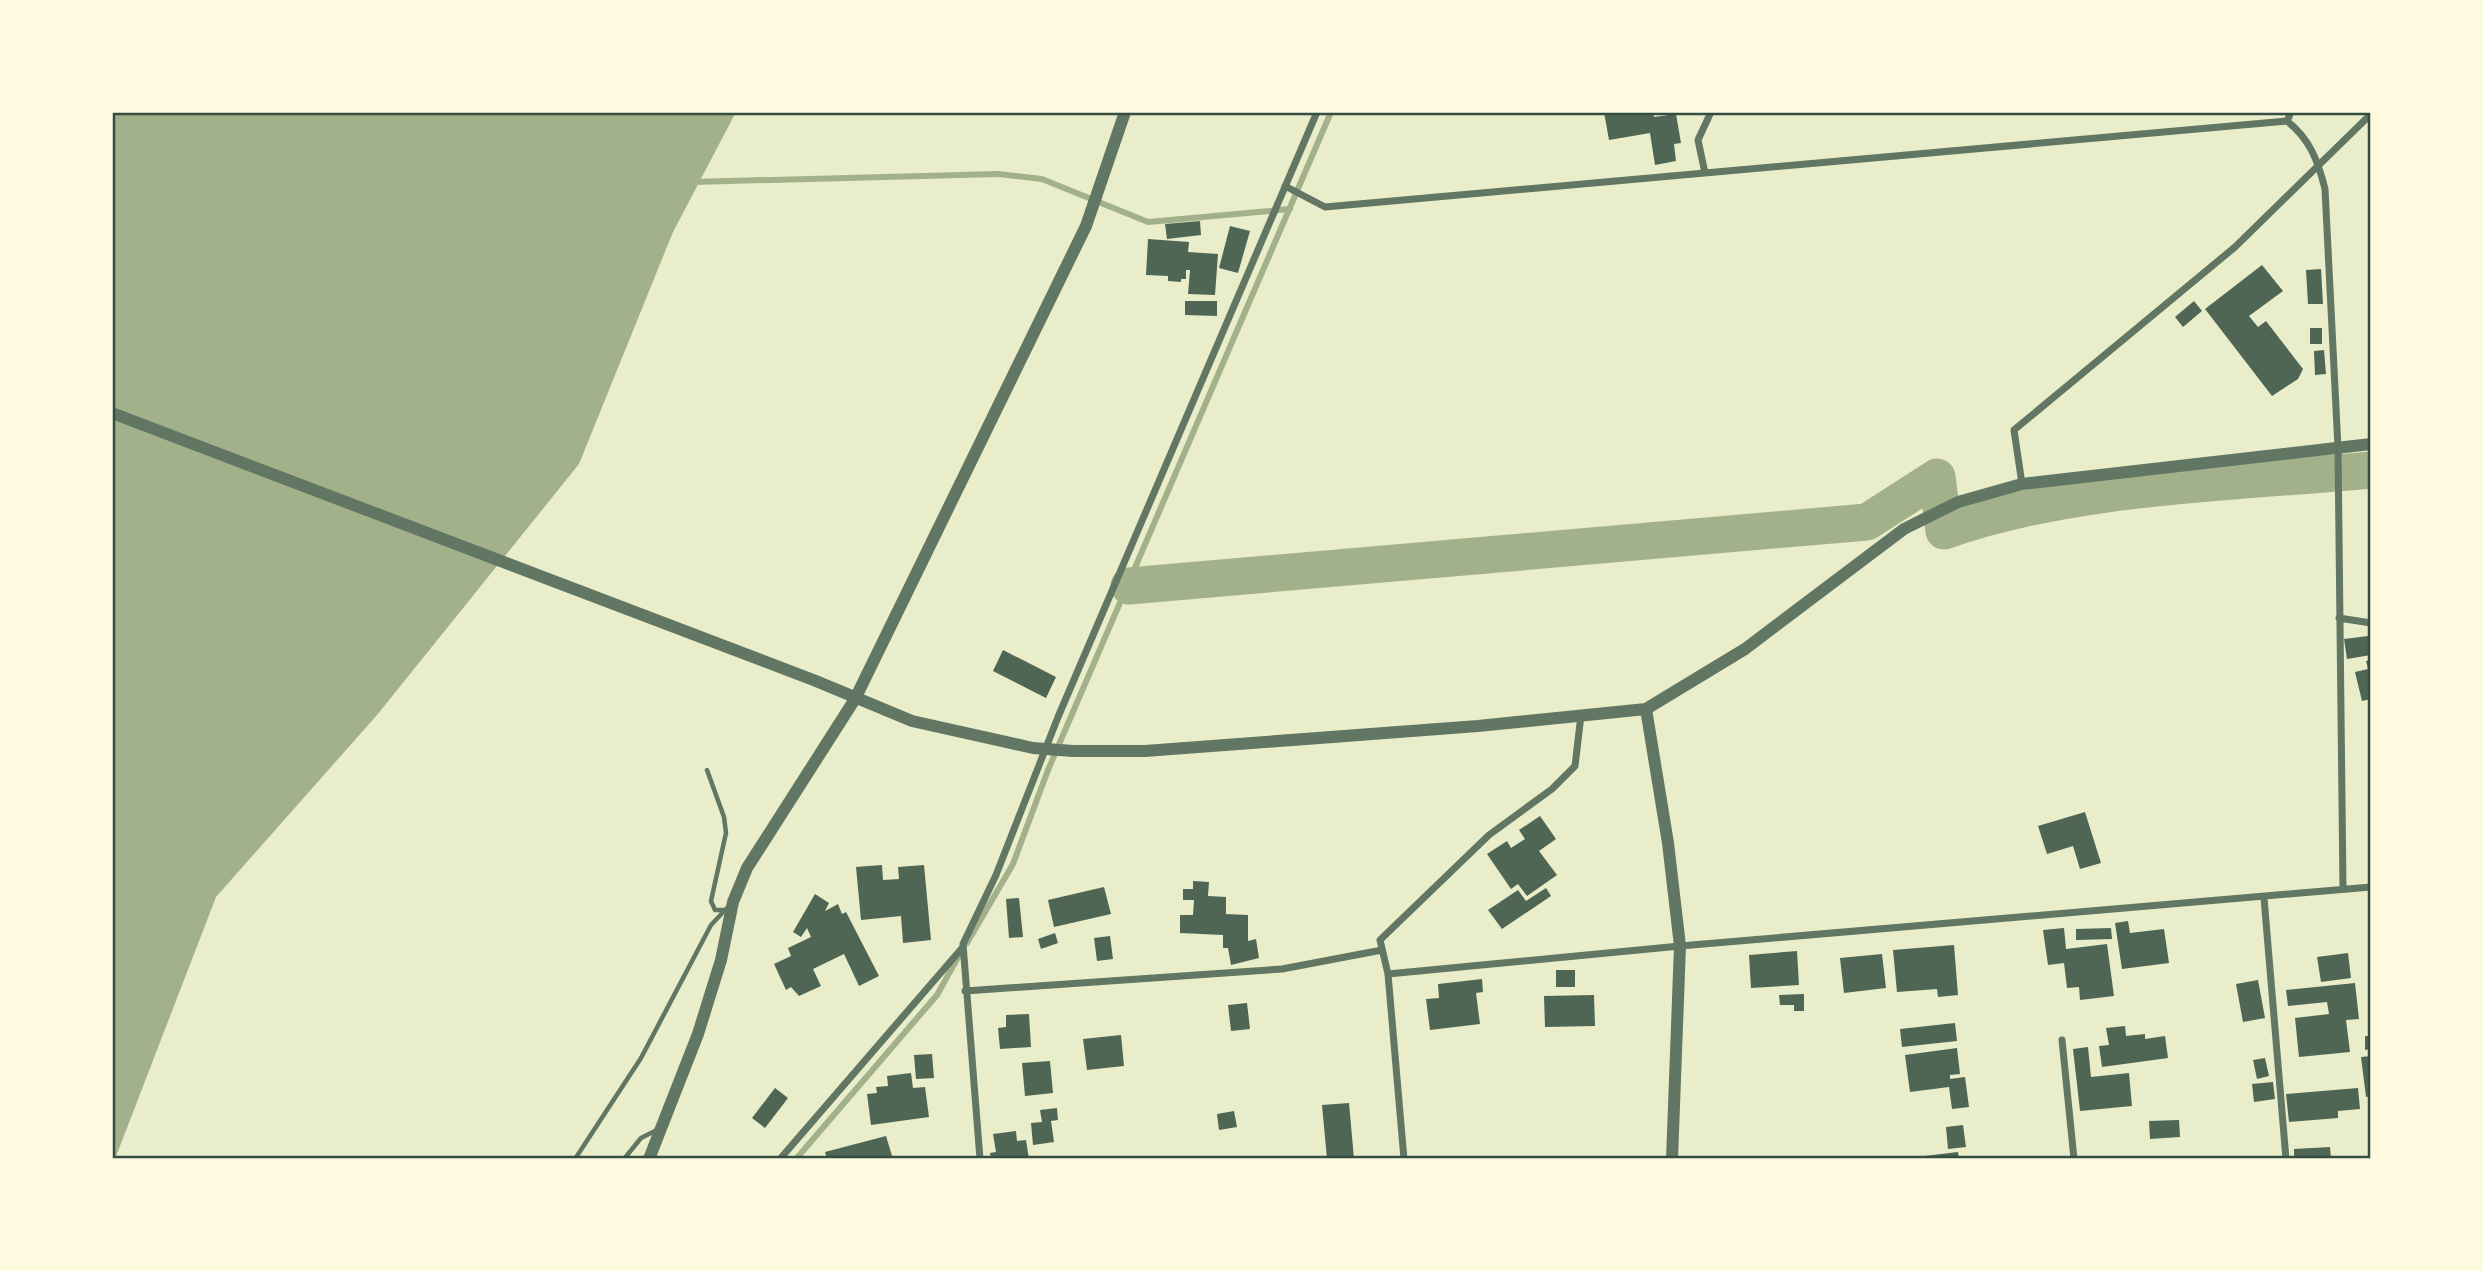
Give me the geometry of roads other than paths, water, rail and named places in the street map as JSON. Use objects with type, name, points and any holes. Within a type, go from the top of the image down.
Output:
[{"type":"street","points":[[649,1159],[698,1034],[721,960],[729,906],[764,837],[855,698],[1086,226],[1125,112]]},
{"type":"street","points":[[780,1159],[963,946],[1317,112]]},
{"type":"street","points":[[1705,173],[1698,140],[1711,112]]},
{"type":"street","points":[[2287,121],[2291,112]]},
{"type":"street","points":[[2022,484],[2014,430],[2235,247],[2371,114]]},
{"type":"street","points":[[1285,186],[1325,207],[2287,121],[2304,135],[2318,164],[2325,189],[2338,448],[2343,889]]},
{"type":"street","points":[[112,413],[816,681],[912,721],[1020,745],[1073,751],[1145,751],[1646,709],[1745,649],[1905,528],[1958,502],[2022,484],[2371,444]]},
{"type":"street","points":[[2339,618],[2371,623]]},
{"type":"street","points":[[1646,709],[1668,843],[1680,946],[1672,1159]]},
{"type":"street","points":[[1404,1159],[1388,974],[1380,940],[1489,835],[1552,789],[1575,766],[1581,715]]},
{"type":"street","points":[[1388,974],[1680,946],[2371,887]]},
{"type":"street","points":[[2264,898],[2287,1159]]},
{"type":"street","points":[[963,946],[980,1159]]},
{"type":"street","points":[[965,991],[1282,970],[1382,950]]},
{"type":"street","points":[[2062,1040],[2074,1159]]},
{"type":"lane","points":[[706,770],[724,817],[726,833],[711,901],[715,910],[729,906]]},
{"type":"lane","points":[[575,1159],[641,1058],[711,925],[729,906]]},
{"type":"lane","points":[[624,1159],[641,1138],[663,1128]]},
{"type":"waterway","points":[[967,943],[1013,864],[1048,770],[1331,112]]},
{"type":"waterway","points":[[692,182],[998,174],[1042,179],[1148,222],[1290,209]]},
{"type":"waterway","points":[[1129,586],[1867,522],[1937,477],[1944,531],[1994,516],[2100,495],[2371,470]]},
{"type":"waterway","points":[[796,1159],[937,995],[961,952]]}]
